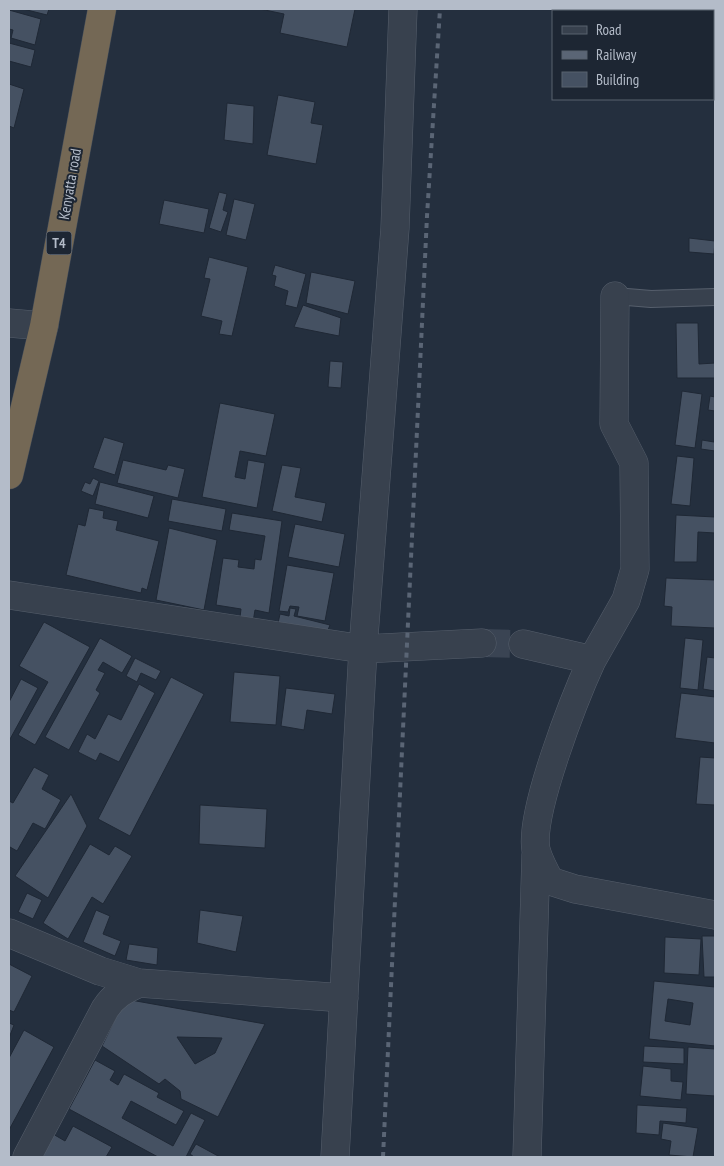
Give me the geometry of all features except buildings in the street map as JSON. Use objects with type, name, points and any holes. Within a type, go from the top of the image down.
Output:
[{"type":"highway","name":"Kenyatta road","points":[[9,475],[44,326],[102,9]]},
{"type":"street","points":[[335,1157],[363,649],[395,228],[403,9]]},
{"type":"street","points":[[527,1157],[538,813],[574,699],[592,660],[626,600],[635,569],[634,463],[614,424],[615,296]]},
{"type":"street","points":[[9,323],[44,326]]},
{"type":"street","points":[[9,595],[363,649],[482,644]]},
{"type":"street","points":[[523,644],[592,660]]},
{"type":"street","points":[[536,849],[550,882],[576,889],[715,916]]},
{"type":"street","points":[[9,933],[91,967],[138,983],[344,998]]},
{"type":"street","points":[[27,1157],[105,1008],[113,997],[138,983]]},
{"type":"lane","points":[[615,296],[651,299],[715,297]]},
{"type":"tunnel","points":[[482,643],[523,644]]},
{"type":"railway","points":[[383,1157],[427,216],[440,9]]}]
